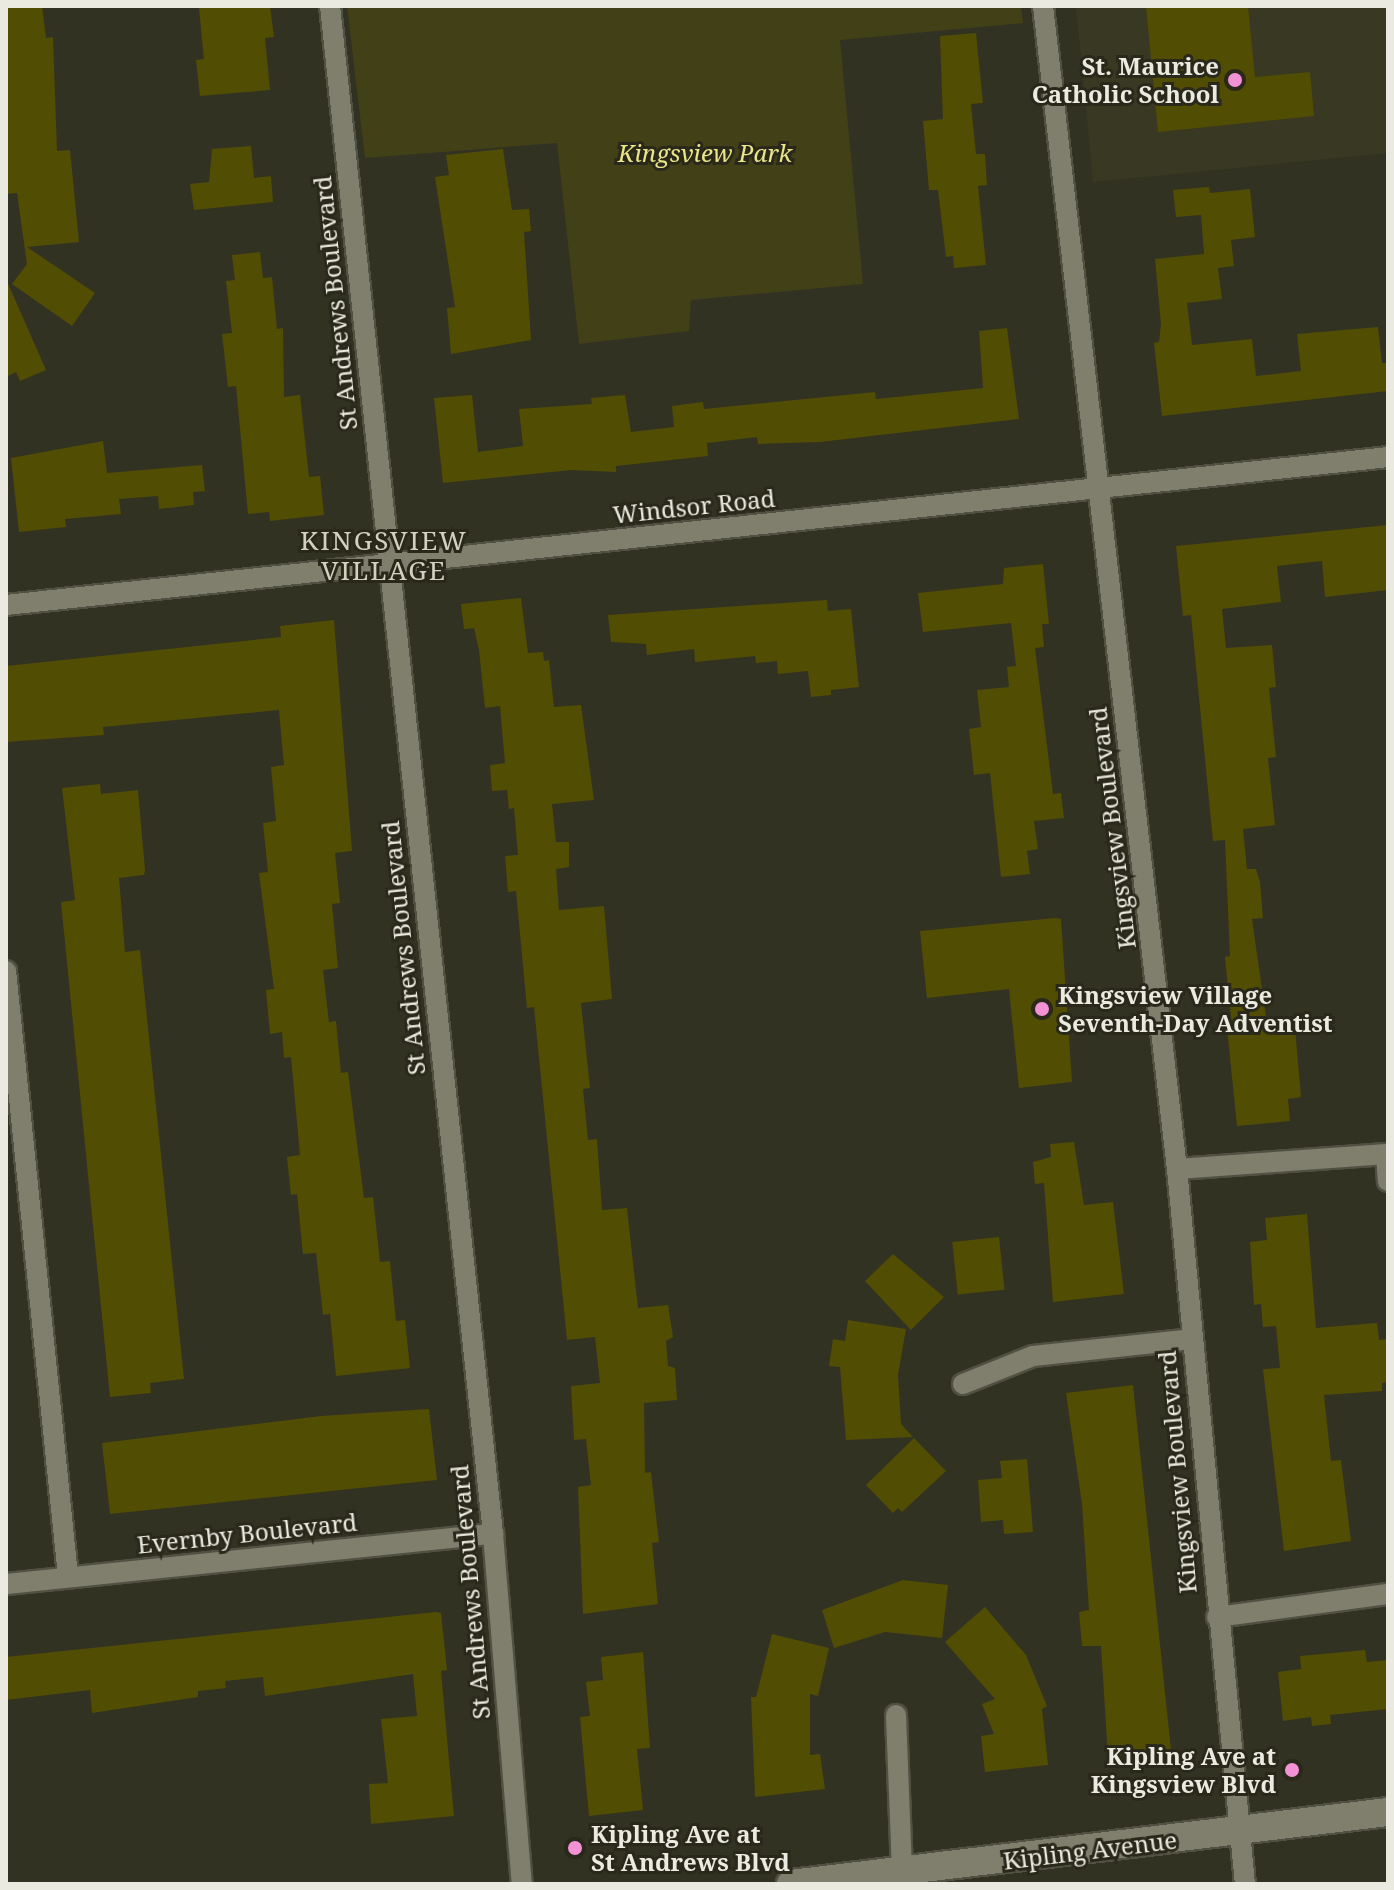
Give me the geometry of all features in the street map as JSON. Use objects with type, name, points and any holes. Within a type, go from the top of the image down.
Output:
[{"type":"main road","name":"Kipling Avenue","points":[[791,1884],[1388,1812]]},
{"type":"street","name":"St Andrews Boulevard","points":[[330,6],[493,1534],[522,1884]]},
{"type":"street","name":"Kingsview Boulevard","points":[[1043,6],[1096,488],[1177,1169],[1217,1617],[1245,1884]]},
{"type":"street","name":"Windsor Road","points":[[6,605],[1388,457]]},
{"type":"street","points":[[6,971],[68,1576]]},
{"type":"street","points":[[1177,1169],[1386,1154],[1388,1181]]},
{"type":"street","points":[[963,1384],[1033,1356],[1191,1339]]},
{"type":"street","name":"Evernby Boulevard","points":[[6,1584],[493,1534]]},
{"type":"street","points":[[1217,1617],[1388,1594]]},
{"type":"street","points":[[896,1715],[902,1873]]},
{"type":"shaded area","name":"St. Maurice Catholic School","points":[[1076,6],[1388,6],[1388,153],[1093,182]]},
{"type":"green space","name":"Kingsview Park","points":[[347,6],[1021,6],[1023,23],[840,40],[863,284],[691,300],[689,331],[579,344],[557,143],[365,158]]},
{"type":"building","points":[[6,6],[42,6],[46,38],[53,37],[57,151],[70,150],[79,242],[27,247],[95,293],[72,326],[12,284],[27,264],[17,193],[6,194]]},
{"type":"building","points":[[270,6],[274,37],[265,38],[270,90],[200,96],[196,60],[204,59],[199,8]]},
{"type":"building","points":[[1146,6],[1248,6],[1255,77],[1310,72],[1314,116],[1158,132]]},
{"type":"building","points":[[976,33],[983,103],[971,104],[976,154],[985,154],[987,185],[978,186],[986,265],[954,268],[953,256],[946,257],[938,190],[929,190],[923,121],[943,119],[940,36]]},
{"type":"building","points":[[251,146],[254,178],[271,176],[273,202],[194,210],[190,184],[209,182],[212,149]]},
{"type":"building","points":[[503,149],[512,210],[529,209],[531,231],[524,232],[531,340],[451,354],[447,308],[455,307],[435,177],[449,175],[446,155]]},
{"type":"building","points":[[1209,187],[1210,193],[1250,189],[1255,237],[1231,240],[1234,266],[1218,268],[1222,299],[1187,303],[1192,345],[1252,339],[1256,376],[1301,371],[1297,334],[1378,327],[1382,363],[1388,363],[1388,391],[1162,416],[1154,343],[1159,342],[1161,324],[1155,259],[1204,254],[1201,215],[1176,217],[1173,190]]},
{"type":"building","points":[[260,252],[263,278],[272,277],[277,329],[283,328],[284,397],[300,395],[309,477],[320,476],[324,515],[270,521],[269,512],[248,514],[236,386],[228,387],[222,334],[232,333],[226,281],[235,280],[232,255]]},
{"type":"building","points":[[6,279],[46,370],[20,381],[16,372],[6,377]]},
{"type":"building","points":[[1007,328],[1019,419],[820,442],[758,444],[757,437],[707,443],[708,456],[616,466],[616,472],[571,470],[443,483],[434,398],[472,395],[478,452],[523,446],[519,409],[592,404],[591,398],[625,395],[631,432],[674,427],[672,406],[703,402],[704,409],[875,392],[876,399],[983,388],[979,331]]},
{"type":"building","points":[[103,441],[107,473],[202,465],[205,491],[193,492],[194,505],[159,509],[158,496],[119,499],[121,514],[65,519],[66,527],[19,532],[11,458]]},
{"type":"building","points":[[1388,525],[1388,590],[1325,597],[1322,561],[1277,566],[1281,602],[1222,609],[1226,648],[1272,645],[1276,687],[1269,688],[1276,757],[1268,758],[1275,825],[1243,829],[1247,869],[1256,869],[1260,882],[1263,918],[1252,919],[1268,1031],[1295,1028],[1301,1097],[1288,1099],[1290,1121],[1237,1126],[1227,1028],[1232,1027],[1225,957],[1230,956],[1225,840],[1213,841],[1191,615],[1183,616],[1176,546]]},
{"type":"building","points":[[1043,564],[1049,624],[1042,624],[1044,647],[1035,648],[1053,794],[1061,793],[1064,818],[1034,821],[1038,849],[1027,851],[1030,874],[1001,877],[990,773],[974,775],[969,729],[981,727],[977,690],[1009,687],[1007,667],[1016,666],[1011,623],[923,632],[918,593],[1003,584],[1004,568]]},
{"type":"building","points":[[521,598],[528,653],[543,652],[544,661],[549,660],[554,707],[581,705],[594,800],[552,804],[556,842],[569,842],[569,867],[556,869],[559,910],[604,906],[612,999],[581,1003],[590,1088],[583,1089],[588,1140],[597,1139],[602,1210],[627,1208],[638,1308],[668,1305],[673,1337],[666,1341],[668,1366],[675,1368],[677,1400],[644,1403],[645,1473],[651,1472],[659,1542],[652,1543],[658,1604],[583,1614],[578,1487],[591,1485],[586,1439],[574,1440],[571,1386],[600,1383],[595,1337],[567,1340],[534,1007],[527,1008],[516,891],[508,892],[505,856],[518,855],[514,808],[509,809],[507,790],[492,791],[490,765],[505,763],[500,706],[485,708],[474,628],[464,629],[461,604]]},
{"type":"building","points":[[827,600],[828,611],[851,609],[859,687],[831,690],[831,695],[811,697],[808,671],[778,674],[777,661],[756,663],[755,656],[695,662],[694,649],[647,655],[646,644],[611,642],[608,615]]},
{"type":"building","points":[[334,620],[352,851],[335,853],[340,903],[332,904],[338,968],[323,970],[329,1022],[336,1021],[341,1073],[348,1072],[364,1198],[373,1197],[380,1262],[390,1261],[396,1321],[405,1320],[410,1368],[336,1376],[330,1314],[323,1315],[316,1253],[303,1254],[297,1194],[291,1195],[287,1157],[300,1155],[291,1057],[284,1058],[282,1032],[270,1034],[266,990],[274,989],[259,873],[268,872],[263,823],[276,821],[271,767],[284,765],[279,710],[103,727],[104,735],[6,742],[6,666],[281,637],[280,626]]},
{"type":"building","points":[[100,784],[101,794],[138,790],[144,875],[119,878],[125,952],[140,950],[184,1379],[150,1383],[151,1393],[110,1397],[61,902],[75,900],[62,788]]},
{"type":"building","name":"Kingsview Village Seventh-Day Adventist","points":[[1061,919],[1072,1082],[1019,1088],[1009,989],[927,998],[920,931]]},
{"type":"building","points":[[1074,1142],[1084,1205],[1113,1202],[1124,1294],[1053,1302],[1044,1183],[1035,1184],[1033,1162],[1051,1157],[1050,1144]]},
{"type":"building","points":[[1307,1214],[1316,1328],[1377,1323],[1379,1340],[1388,1339],[1388,1382],[1382,1383],[1382,1391],[1324,1395],[1331,1461],[1341,1460],[1351,1541],[1284,1551],[1263,1369],[1280,1368],[1276,1326],[1263,1327],[1261,1304],[1254,1305],[1250,1242],[1267,1240],[1265,1218]]},
{"type":"building","points":[[999,1237],[1005,1290],[958,1295],[952,1242]]},
{"type":"building","points":[[893,1254],[944,1297],[911,1330],[865,1281]]},
{"type":"building","points":[[848,1320],[906,1329],[898,1375],[901,1424],[913,1437],[846,1440],[840,1367],[829,1366],[833,1339],[845,1341]]},
{"type":"building","points":[[1133,1385],[1171,1750],[1108,1757],[1101,1646],[1082,1646],[1079,1612],[1089,1610],[1082,1504],[1066,1393]]},
{"type":"building","points":[[429,1409],[437,1480],[110,1514],[102,1443],[321,1416]]},
{"type":"building","points":[[914,1438],[946,1471],[902,1512],[898,1508],[893,1513],[866,1485]]},
{"type":"building","points":[[1027,1459],[1033,1532],[1004,1534],[1003,1520],[981,1522],[978,1480],[1002,1478],[1000,1461]]},
{"type":"building","points":[[903,1580],[948,1585],[942,1638],[885,1632],[834,1648],[822,1610]]},
{"type":"building","points":[[985,1607],[1026,1655],[1047,1706],[1042,1709],[1048,1765],[985,1772],[981,1736],[994,1734],[982,1704],[995,1699],[945,1642]]},
{"type":"building","points":[[441,1613],[447,1670],[441,1671],[454,1816],[371,1824],[369,1784],[388,1783],[381,1719],[417,1716],[413,1674],[265,1696],[263,1677],[225,1681],[226,1688],[198,1691],[198,1697],[92,1713],[90,1690],[6,1700],[6,1657]]},
{"type":"building","points":[[772,1634],[829,1648],[818,1696],[810,1694],[810,1755],[820,1754],[825,1789],[755,1797],[751,1697],[756,1697]]},
{"type":"building","points":[[1365,1650],[1367,1662],[1388,1660],[1388,1709],[1330,1715],[1331,1724],[1312,1726],[1311,1717],[1283,1721],[1278,1672],[1301,1669],[1300,1656]]},
{"type":"building","points":[[643,1652],[650,1748],[637,1749],[643,1810],[589,1816],[580,1717],[590,1716],[586,1682],[603,1680],[601,1657]]},
{"type":"place","name":"St. Maurice Catholic School","points":[[1235,80]]},
{"type":"place","name":"Kingsview Village Seventh-Day Adventist","points":[[1042,1009]]},
{"type":"place","name":"Kipling Ave at Kingsview Blvd","points":[[1292,1770]]},
{"type":"place","name":"Kipling Ave at St Andrews Blvd","points":[[575,1848]]},
{"type":"district","name":"KINGSVIEW VILLAGE","points":[[384,556]]}]
